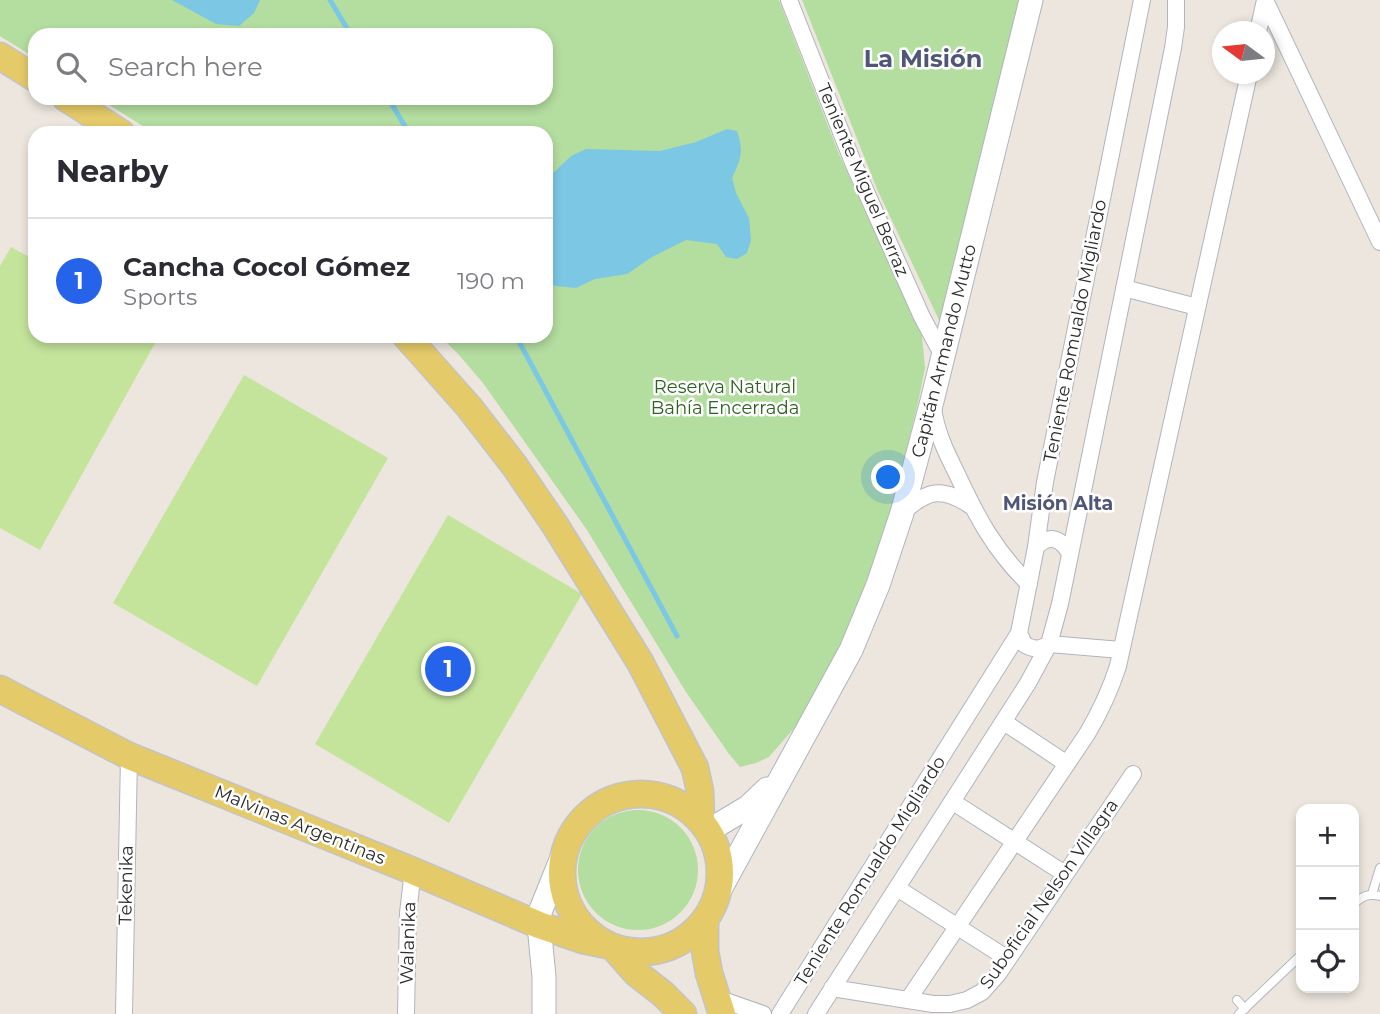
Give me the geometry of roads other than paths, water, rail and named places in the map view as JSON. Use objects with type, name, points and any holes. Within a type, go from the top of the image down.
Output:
[{"type":"main road","points":[[0,56],[28,74]]},
{"type":"main road","points":[[77,105],[110,126]]},
{"type":"main road","points":[[412,343],[469,407],[514,465],[555,525],[633,651],[695,768],[705,826]]},
{"type":"main road","name":"Malvinas Argentinas","points":[[0,689],[129,756],[549,929],[610,946]]},
{"type":"main road","points":[[610,946],[630,952],[643,952],[661,950],[678,943],[705,919],[717,895],[720,873],[718,851],[705,826],[685,806],[665,797],[643,793],[622,795],[602,804],[584,817],[571,834],[563,855],[561,876],[565,898],[575,917],[589,933],[610,946],[683,1014]]},
{"type":"main road","points":[[705,919],[705,951],[719,1006]]},
{"type":"street","name":"Teniente Miguel Berraz","points":[[789,0],[854,165],[922,317],[943,356]]},
{"type":"street","name":"Capitán Armando Mutto","points":[[717,895],[833,684],[866,617],[902,513],[932,401],[1031,0]]},
{"type":"street","name":"Teniente Romualdo Migliardo","points":[[780,1014],[1019,633],[1037,547],[1045,482],[1142,0]]},
{"type":"street","name":"Teniente Romualdo Migliardo","points":[[816,1014],[1004,722],[1049,644],[1056,624],[1173,48],[1176,0]]},
{"type":"street","points":[[1260,21],[1265,0]]},
{"type":"street","points":[[1265,0],[1380,242]]},
{"type":"street","points":[[908,1000],[1067,764],[1101,711],[1111,688],[1247,84]]},
{"type":"street","points":[[1124,288],[1197,307]]},
{"type":"street","points":[[932,401],[939,438],[972,508],[997,548],[1029,584]]},
{"type":"street","points":[[902,513],[915,501],[928,495],[943,493],[957,497],[972,508]]},
{"type":"street","points":[[1037,547],[1053,539],[1065,545],[1070,554]]},
{"type":"street","points":[[1019,633],[1020,640],[1029,648],[1042,648],[1049,644],[1121,650]]},
{"type":"street","points":[[1004,722],[1067,764]]},
{"type":"street","name":"Tekenika","points":[[124,1014],[129,756]]},
{"type":"street","name":"Capitán Armando Mutto","points":[[705,826],[748,807],[760,798],[788,765]]},
{"type":"street","name":"Suboficial Nelson Villagra","points":[[832,988],[933,1004],[967,1000],[982,992],[1008,959],[1133,774]]},
{"type":"street","points":[[953,802],[1065,874]]},
{"type":"street","points":[[544,1014],[544,977],[549,929],[540,912],[563,855]]},
{"type":"street","name":"Walanika","points":[[406,1014],[408,913],[413,871]]},
{"type":"street","points":[[897,888],[1008,959]]},
{"type":"street","points":[[719,1006],[763,1014]]},
{"type":"lane","points":[[1359,900],[1364,896],[1376,895],[1380,868]]},
{"type":"lane","points":[[1237,1000],[1242,1011],[1296,960]]},
{"type":"water","points":[[172,0],[260,0],[254,13],[239,26],[216,24]]},
{"type":"water","points":[[727,129],[737,131],[741,150],[732,178],[736,193],[749,218],[751,240],[747,253],[737,259],[726,257],[717,244],[686,240],[652,257],[627,274],[595,279],[576,288],[553,285],[553,173],[571,156],[586,149],[660,151],[696,142]]},
{"type":"waterway","points":[[330,0],[347,28]]},
{"type":"waterway","points":[[392,105],[405,126]]},
{"type":"waterway","points":[[520,343],[677,636]]},
{"type":"place","name":"Cancha Cocol Gómez","points":[[448,669]]},
{"type":"district","name":"La Misión","points":[[923,58]]},
{"type":"district","name":"Misión Alta","points":[[1058,503]]},
{"type":"park label","name":"Reserva Natural Bahía Encerrada","points":[[725,397]]}]
